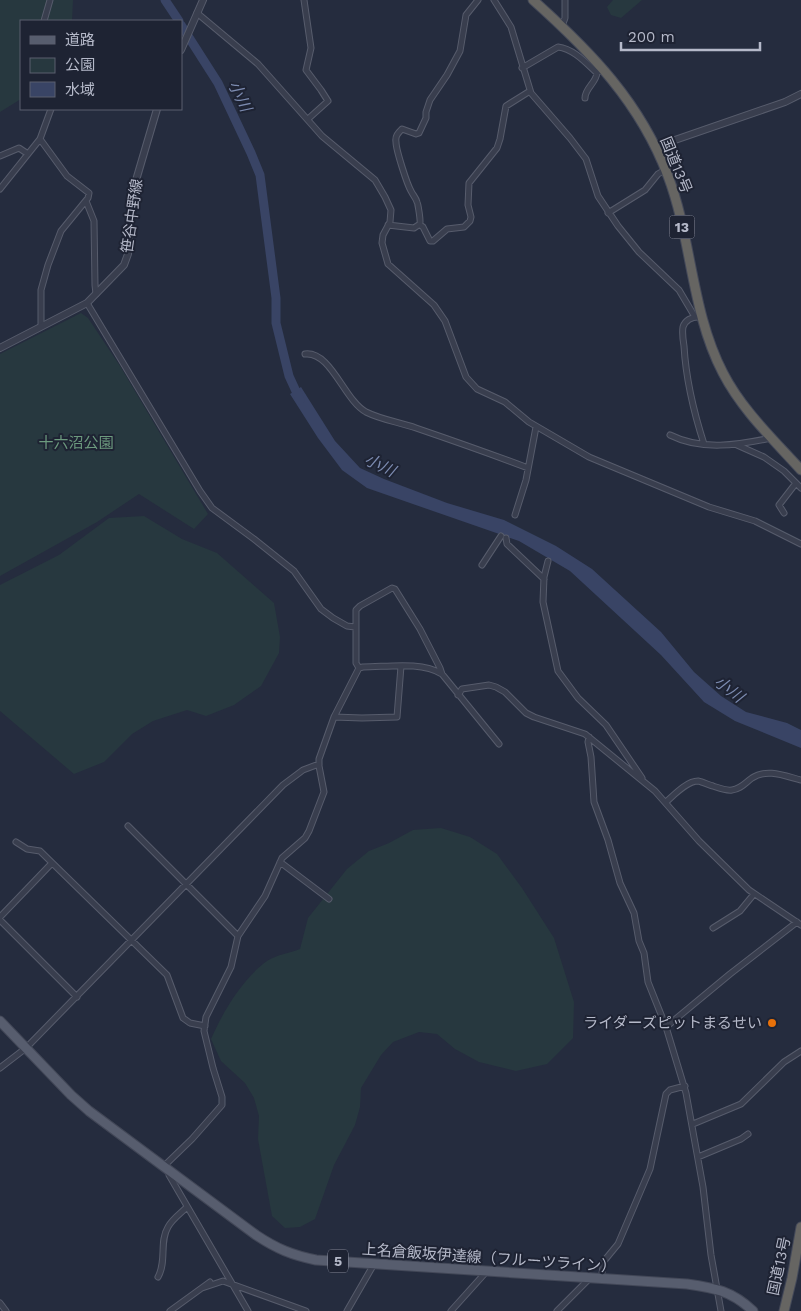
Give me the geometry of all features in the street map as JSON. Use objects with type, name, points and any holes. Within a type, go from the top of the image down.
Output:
[{"type":"highway","name":"国道13号","points":[[534,0],[586,48],[600,70],[626,98],[640,118],[666,170],[676,199],[699,317],[722,372],[736,396],[801,470]]},
{"type":"highway","name":"国道13号","points":[[784,1311],[801,1227]]},
{"type":"main road","name":"上名倉飯坂伊達線（フルーツライン）","points":[[0,1021],[89,1111],[256,1235],[282,1251],[295,1256],[316,1260],[687,1284],[718,1289],[735,1296],[753,1311]]},
{"type":"street","points":[[44,20],[50,0]]},
{"type":"street","points":[[182,48],[203,0]]},
{"type":"street","points":[[304,0],[312,48],[306,70],[328,101],[308,119]]},
{"type":"street","points":[[420,225],[418,203],[412,194],[407,180],[396,145],[396,136],[402,129],[416,134],[419,133],[426,118],[430,100],[460,51],[466,15],[478,0]]},
{"type":"street","points":[[494,0],[511,27],[530,91],[586,159],[598,196],[608,213],[628,239],[679,290],[699,317],[688,321],[684,325],[684,359],[696,420],[704,444]]},
{"type":"street","points":[[562,26],[565,18],[564,0]]},
{"type":"street","points":[[197,12],[258,64],[329,143],[379,185],[390,210],[391,217],[383,235],[382,243],[388,264],[434,305],[445,321],[466,377],[478,389],[505,402],[536,427],[596,460],[710,507],[755,521],[801,544]]},
{"type":"street","points":[[522,68],[558,48],[565,48],[600,70],[586,92],[585,98]]},
{"type":"street","points":[[420,225],[430,241],[434,241],[447,229],[464,226],[470,222],[471,216],[468,205],[470,181],[497,148],[506,106],[530,91]]},
{"type":"street","points":[[656,149],[672,141],[785,102],[801,94]]},
{"type":"street","points":[[0,190],[40,139],[51,110]]},
{"type":"street","name":"笹谷中野線","points":[[0,348],[87,302],[127,260],[132,196],[157,110]]},
{"type":"street","points":[[40,139],[67,176],[88,191],[88,198],[61,231],[48,265],[41,290],[40,326]]},
{"type":"street","points":[[0,156],[19,148],[28,154]]},
{"type":"street","points":[[608,213],[645,190],[660,173],[666,170]]},
{"type":"street","points":[[86,200],[94,221],[96,294]]},
{"type":"street","points":[[388,225],[414,228],[420,225]]},
{"type":"street","points":[[87,302],[212,508],[294,572],[321,609],[332,618],[355,628]]},
{"type":"street","points":[[305,354],[311,353],[321,358],[347,394],[364,411],[377,417],[412,426],[528,468]]},
{"type":"street","points":[[515,515],[528,468],[536,427]]},
{"type":"street","points":[[670,435],[687,442],[704,444],[736,444],[771,438]]},
{"type":"street","points":[[736,444],[764,457],[801,488]]},
{"type":"street","points":[[784,513],[779,505],[796,483]]},
{"type":"street","points":[[482,565],[503,537],[544,579]]},
{"type":"street","points":[[548,561],[544,579],[544,612],[559,675],[578,698],[606,725],[643,781]]},
{"type":"street","points":[[359,668],[356,663],[355,628],[357,608],[389,590],[395,589],[428,643],[442,674],[498,744]]},
{"type":"street","points":[[359,668],[401,666],[435,670],[442,674]]},
{"type":"street","points":[[334,717],[397,717],[401,666]]},
{"type":"street","points":[[248,1311],[166,1169],[222,1105],[222,1098],[204,1026],[206,1017],[231,967],[238,936],[265,896],[284,855],[300,842],[309,831],[324,792],[319,764],[334,717],[359,668]]},
{"type":"street","points":[[458,695],[462,689],[489,685],[496,687],[505,692],[526,713],[534,718],[589,737],[666,802],[699,841],[754,894],[799,923],[730,974],[666,1027]]},
{"type":"street","points":[[589,737],[594,802],[608,840],[620,883],[634,913],[639,941],[644,954],[648,982],[666,1027],[685,1086],[693,1124],[711,1255],[721,1311]]},
{"type":"street","points":[[0,1068],[26,1048],[283,785],[303,770],[319,764]]},
{"type":"street","points":[[666,802],[691,783],[698,781],[723,790],[731,790],[743,786],[752,778],[761,775],[776,773],[801,780]]},
{"type":"street","points":[[128,826],[238,936]]},
{"type":"street","points":[[16,842],[27,849],[40,851],[132,940],[167,975],[183,1018],[190,1023],[204,1026]]},
{"type":"street","points":[[280,862],[329,899]]},
{"type":"street","points":[[52,863],[0,919],[77,996]]},
{"type":"street","points":[[713,928],[740,911],[754,894]]},
{"type":"street","points":[[693,1124],[740,1104],[784,1062],[801,1051]]},
{"type":"street","points":[[600,1279],[604,1261],[618,1244],[650,1169],[666,1094],[670,1090],[685,1086]]},
{"type":"street","points":[[698,1157],[748,1134]]},
{"type":"street","points":[[158,1277],[162,1271],[164,1260],[166,1231],[187,1207]]},
{"type":"street","points":[[347,1311],[374,1264]]},
{"type":"street","points":[[451,1311],[487,1271]]},
{"type":"street","points":[[557,1311],[590,1278]]},
{"type":"street","points":[[170,1311],[210,1282]]},
{"type":"street","points":[[202,1288],[219,1282],[233,1284],[306,1311]]},
{"type":"street","points":[[0,1303],[6,1311]]},
{"type":"green space","points":[[0,0],[73,0],[72,20],[20,20],[20,100],[0,112]]},
{"type":"green space","points":[[613,0],[642,0],[621,18],[611,15],[607,7]]},
{"type":"green space","name":"十六沼公園","points":[[81,313],[88,318],[120,366],[208,514],[194,529],[139,494],[97,522],[0,576],[0,354]]},
{"type":"green space","points":[[144,516],[182,539],[217,553],[274,603],[280,637],[279,653],[261,686],[234,705],[206,716],[187,710],[153,721],[132,734],[104,762],[74,774],[0,711],[0,585],[59,555],[109,518]]},
{"type":"green space","points":[[441,828],[470,837],[497,854],[522,888],[554,938],[574,1002],[573,1038],[547,1064],[516,1071],[479,1062],[455,1049],[437,1034],[419,1032],[393,1042],[381,1055],[361,1088],[360,1107],[355,1125],[334,1165],[315,1219],[300,1227],[285,1228],[272,1216],[258,1139],[259,1116],[254,1098],[245,1083],[221,1061],[211,1039],[227,1007],[249,977],[267,961],[300,949],[308,918],[347,869],[369,851],[413,830]]},
{"type":"water","points":[[301,387],[335,441],[360,468],[447,503],[504,520],[556,546],[592,569],[661,632],[694,672],[721,696],[746,712],[787,723],[801,730],[801,748],[735,721],[704,702],[661,655],[570,571],[519,541],[367,488],[342,470],[318,438],[290,394]]},
{"type":"waterway","name":"小川","points":[[165,0],[178,20]]},
{"type":"waterway","name":"小川","points":[[182,27],[218,83],[260,175],[276,298],[276,323],[289,376],[300,400]]},
{"type":"place","name":"ライダーズピットまるせい","points":[[772,1023]]}]
